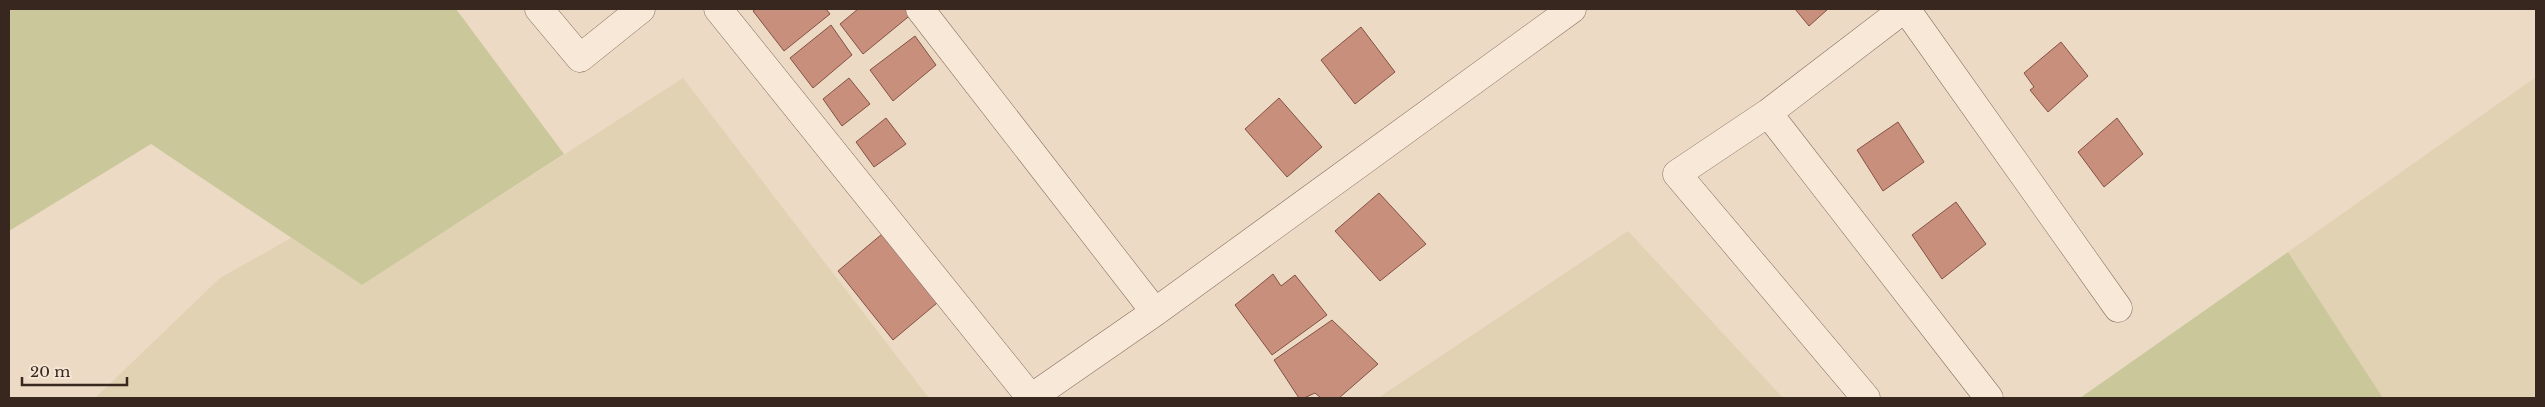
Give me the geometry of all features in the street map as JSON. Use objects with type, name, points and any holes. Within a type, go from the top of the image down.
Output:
[{"type":"street","points":[[538,9],[580,58],[641,9]]},
{"type":"street","points":[[718,9],[1031,398],[1155,312],[1572,9]]},
{"type":"street","points":[[920,9],[1155,312]]},
{"type":"street","points":[[1866,398],[1677,174],[1768,113],[1905,9],[2118,308]]},
{"type":"street","points":[[1768,113],[1989,398]]},
{"type":"shaded area","points":[[9,9],[456,9],[564,154],[362,285],[151,144],[9,231]]},
{"type":"shaded area","points":[[2536,77],[2536,398],[2383,398],[2288,252]]},
{"type":"shaded area","points":[[683,78],[929,398],[95,398],[220,278],[291,238],[362,285]]},
{"type":"shaded area","points":[[1628,231],[1783,398],[1378,398]]},
{"type":"shaded area","points":[[2288,252],[2383,398],[2080,398]]},
{"type":"building","points":[[756,9],[826,9],[830,14],[784,51],[753,11]]},
{"type":"building","points":[[858,9],[910,9],[913,13],[863,54],[840,24]]},
{"type":"building","points":[[1795,9],[1828,9],[1809,26]]},
{"type":"building","points":[[831,25],[852,55],[813,88],[790,58]]},
{"type":"building","points":[[1361,27],[1395,72],[1355,104],[1321,60]]},
{"type":"building","points":[[915,36],[936,65],[893,101],[870,70]]},
{"type":"building","points":[[2061,42],[2088,76],[2048,112],[2030,90],[2034,87],[2024,73]]},
{"type":"building","points":[[849,78],[870,104],[842,126],[823,99]]},
{"type":"building","points":[[1279,98],[1322,147],[1287,177],[1245,129]]},
{"type":"building","points":[[886,118],[906,144],[874,167],[856,142]]},
{"type":"building","points":[[2117,118],[2143,154],[2104,187],[2078,152]]},
{"type":"building","points":[[1898,122],[1924,162],[1883,191],[1857,150]]},
{"type":"building","points":[[1379,193],[1426,244],[1380,281],[1335,231]]},
{"type":"building","points":[[1956,202],[1986,244],[1942,279],[1912,235]]},
{"type":"building","points":[[888,229],[943,298],[893,340],[838,271]]},
{"type":"building","points":[[1273,274],[1281,286],[1295,275],[1327,315],[1272,355],[1235,305]]},
{"type":"building","points":[[1332,320],[1378,364],[1339,398],[1321,398],[1315,393],[1299,398],[1274,360]]}]
